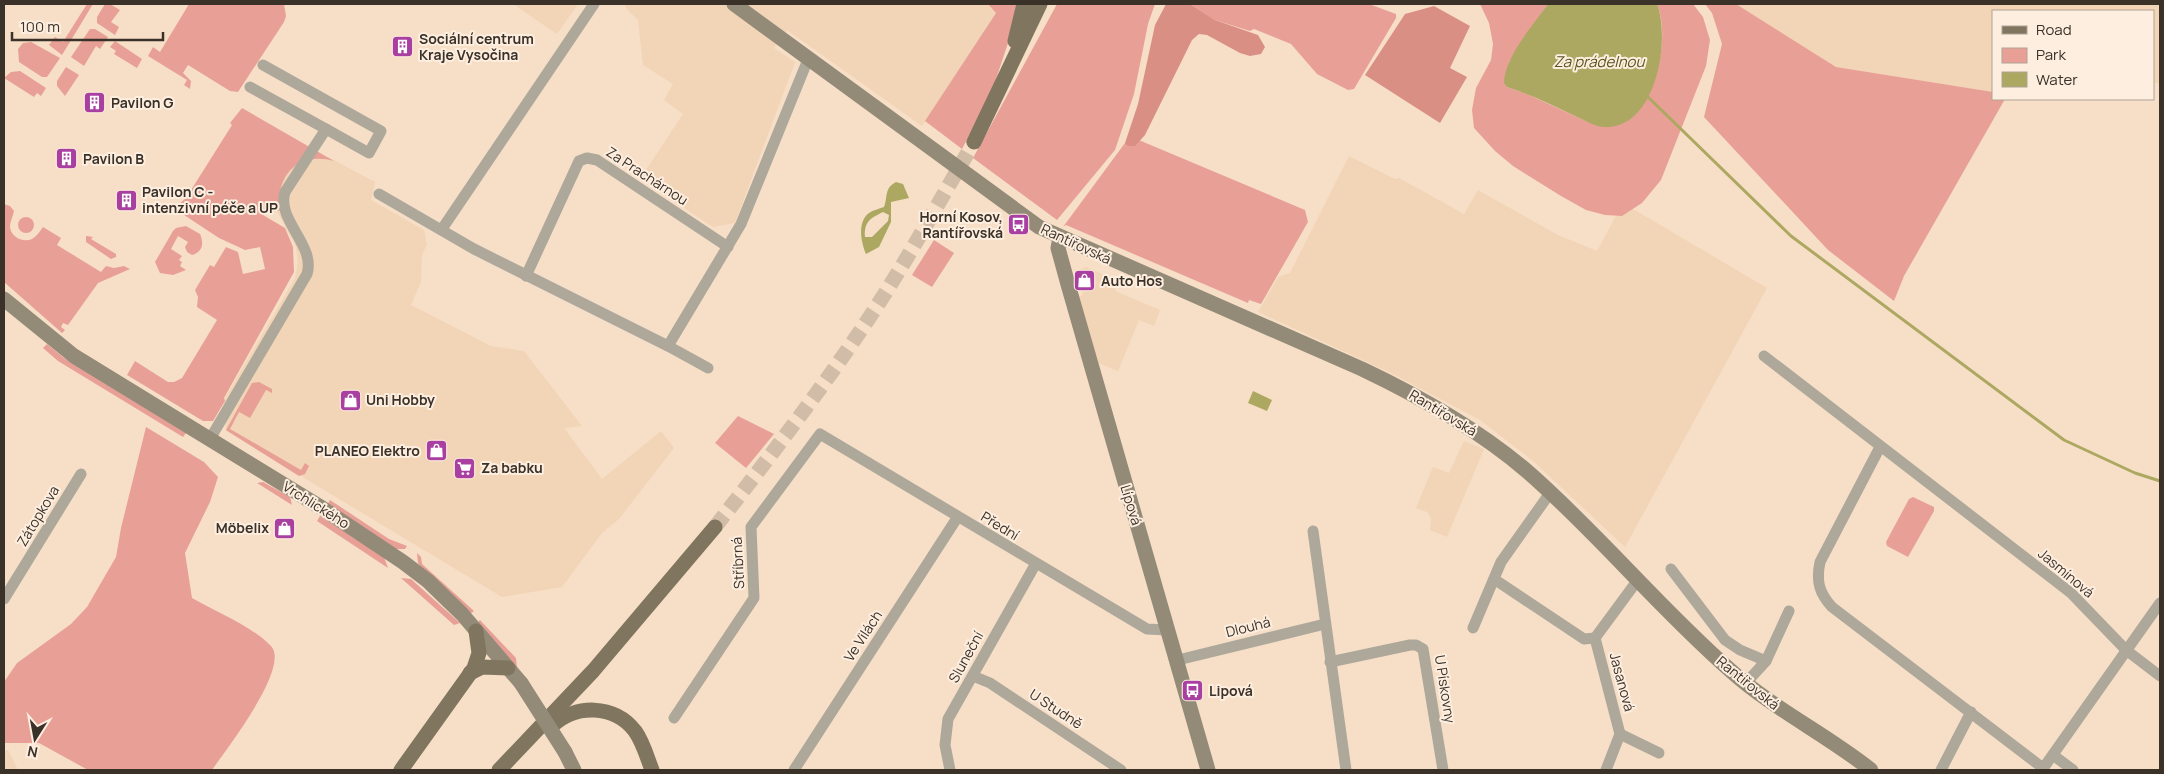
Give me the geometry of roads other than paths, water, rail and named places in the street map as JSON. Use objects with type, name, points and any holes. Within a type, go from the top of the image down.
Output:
[{"type":"main road","points":[[974,142],[998,95],[1013,50],[1036,5]]},
{"type":"main road","points":[[499,770],[599,664],[715,528]]},
{"type":"main road","points":[[400,770],[476,664],[479,653],[476,631]]},
{"type":"main road","points":[[470,673],[482,667],[508,668]]},
{"type":"main road","points":[[506,770],[564,716],[586,710],[609,713],[625,722],[639,738],[652,770]]},
{"type":"street","points":[[442,229],[594,4]]},
{"type":"street","name":"Rantířovská","points":[[734,4],[809,57],[1020,215],[1060,238],[1401,388],[1474,430],[1527,471],[1637,581],[1745,684],[1871,770]]},
{"type":"street","points":[[668,346],[741,224],[809,57]]},
{"type":"street","points":[[250,87],[369,153],[381,131],[263,65]]},
{"type":"street","points":[[210,440],[306,274],[307,256],[286,210],[283,199],[326,129]]},
{"type":"street","name":"Za Prachárnou","points":[[526,276],[579,160],[587,158],[597,160],[728,247]]},
{"type":"street","points":[[379,194],[474,249],[708,368]]},
{"type":"street","name":"Lípová","points":[[1060,238],[1058,248],[1071,297],[1178,660],[1208,770]]},
{"type":"street","name":"Vrchlického","points":[[4,299],[74,356],[322,508],[403,562],[428,582],[476,631],[521,683],[565,752],[574,770]]},
{"type":"street","name":"Jasmínová","points":[[1764,356],[2071,592],[2126,650],[2160,676]]},
{"type":"street","name":"Přední","points":[[820,434],[1035,565],[1147,629],[1168,630]]},
{"type":"street","name":"Stříbrná","points":[[674,718],[754,598],[751,527],[820,434]]},
{"type":"street","points":[[1880,447],[1820,562],[1817,573],[1819,588],[1832,607],[2042,769],[2160,603]]},
{"type":"street","name":"Zátopkova","points":[[4,599],[81,474]]},
{"type":"street","points":[[1473,628],[1501,562],[1550,493]]},
{"type":"street","name":"Ve Vilách","points":[[794,770],[957,518]]},
{"type":"street","points":[[1313,531],[1346,770]]},
{"type":"street","name":"Sluneční","points":[[950,770],[945,745],[946,724],[1035,565]]},
{"type":"street","points":[[1671,569],[1726,640],[1740,650],[1766,661]]},
{"type":"street","points":[[1494,579],[1584,639],[1595,638],[1637,581]]},
{"type":"street","points":[[1745,684],[1766,661],[1789,611]]},
{"type":"street","name":"Dlouhá","points":[[1178,660],[1325,624]]},
{"type":"street","name":"Jasanová","points":[[1595,638],[1620,734]]},
{"type":"street","name":"U Pískovny","points":[[1330,662],[1410,645],[1416,645],[1423,649],[1443,770]]},
{"type":"street","name":"U Studně","points":[[973,676],[990,683],[1121,770]]},
{"type":"street","points":[[1941,770],[1970,712]]},
{"type":"street","points":[[1606,770],[1620,734],[1659,753]]},
{"type":"street","points":[[2053,754],[2073,770]]},
{"type":"water","name":"Za prádelnou","points":[[1548,4],[1657,4],[1661,20],[1660,59],[1648,98],[1637,114],[1622,124],[1601,127],[1507,87],[1504,83],[1509,63],[1527,32]]},
{"type":"water","points":[[896,182],[903,184],[909,198],[891,202],[891,222],[879,247],[866,254],[861,227],[869,213],[884,207],[888,190]],"holes":[[[883,212],[889,215],[888,221],[872,237],[865,237],[869,221]]]},
{"type":"water","points":[[1253,391],[1272,400],[1267,411],[1248,403]]},
{"type":"waterway","points":[[1648,97],[1791,236],[2064,440],[2135,473],[2160,481]]},
{"type":"tunnel","points":[[715,527],[790,430],[861,330],[905,261],[974,142]]},
{"type":"place","name":"Sociální centrum Kraje Vysočina","points":[[403,47]]},
{"type":"place","name":"Pavilon G","points":[[95,103]]},
{"type":"place","name":"Pavilon B","points":[[67,159]]},
{"type":"place","name":"Pavilon C - intenzivní péče a UP","points":[[126,200]]},
{"type":"place","name":"Horní Kosov, Rantířovská","points":[[1019,225]]},
{"type":"place","name":"Auto Hos","points":[[1085,281]]},
{"type":"place","name":"Uni Hobby","points":[[350,400]]},
{"type":"place","name":"PLANEO Elektro","points":[[436,451]]},
{"type":"place","name":"Za babku","points":[[465,468]]},
{"type":"place","name":"Möbelix","points":[[285,528]]},
{"type":"place","name":"Lipová","points":[[1193,691]]}]
